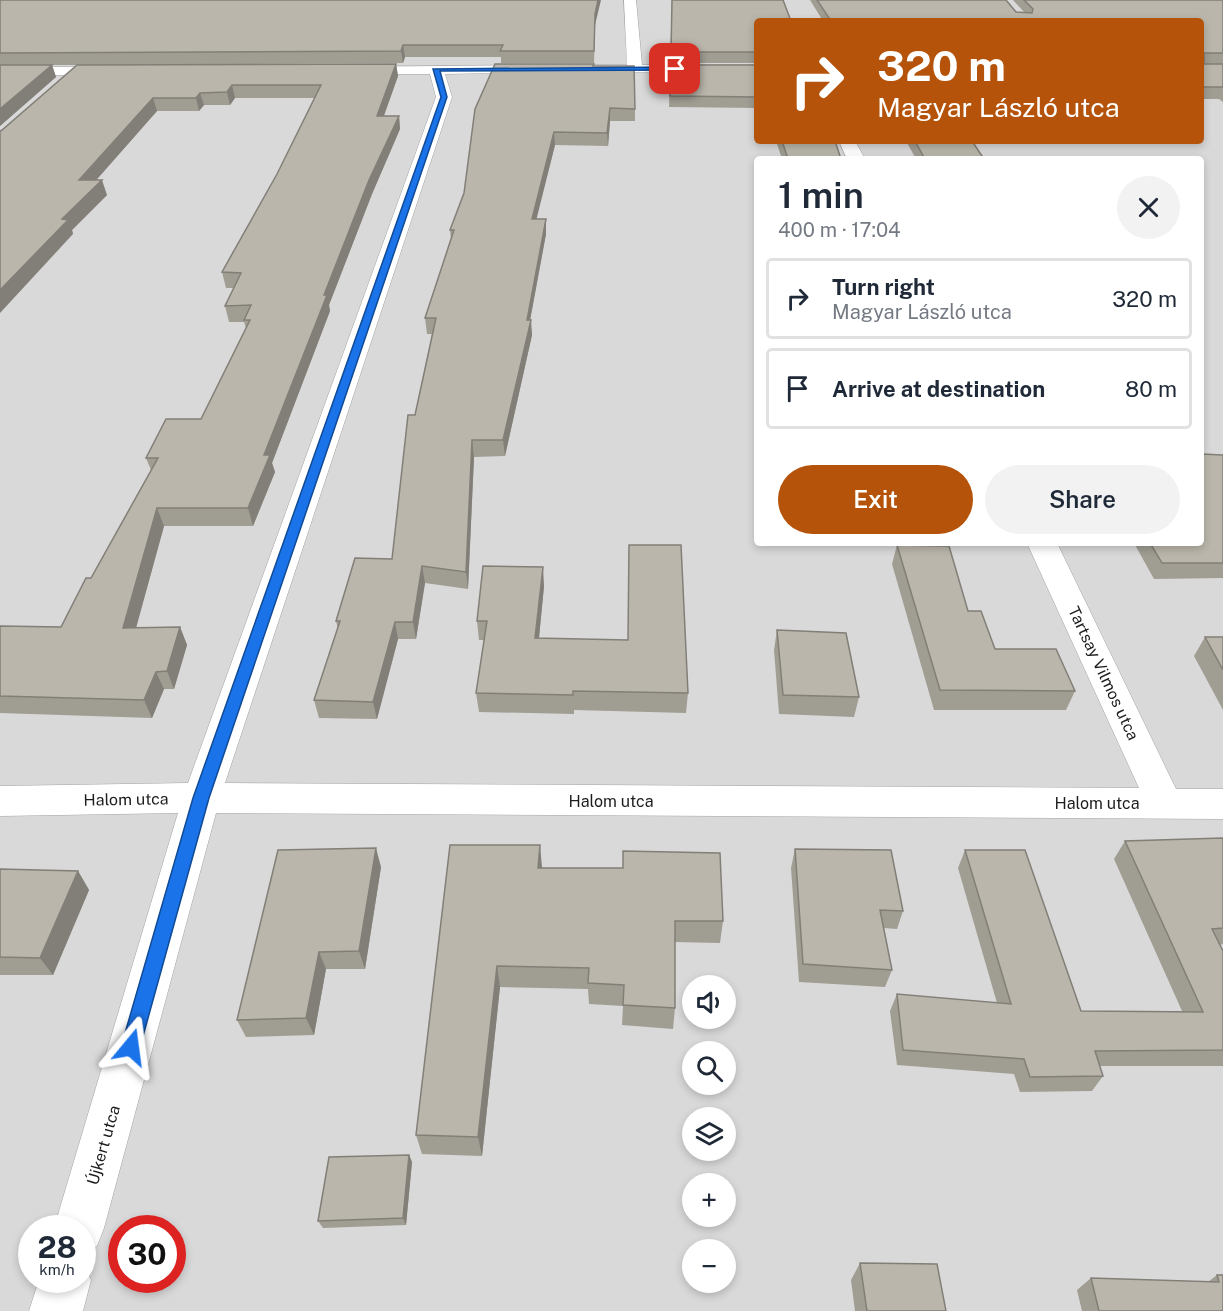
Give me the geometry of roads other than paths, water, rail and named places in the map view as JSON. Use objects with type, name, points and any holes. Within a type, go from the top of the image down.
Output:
[{"type":"street","points":[[630,0],[634,69]]},
{"type":"street","name":"Újkert utca","points":[[83,1215],[201,798],[444,97],[436,69]]},
{"type":"street","points":[[343,70],[553,69]]},
{"type":"street","points":[[576,69],[754,69]]},
{"type":"street","points":[[0,71],[134,71]]},
{"type":"street","points":[[59,86],[76,71]]},
{"type":"street","name":"Tartsay Vilmos utca","points":[[1043,546],[1165,804]]},
{"type":"street","name":"Halom utca","points":[[0,801],[201,798],[1223,804]]},
{"type":"street","points":[[56,1311],[61,1293]]}]
